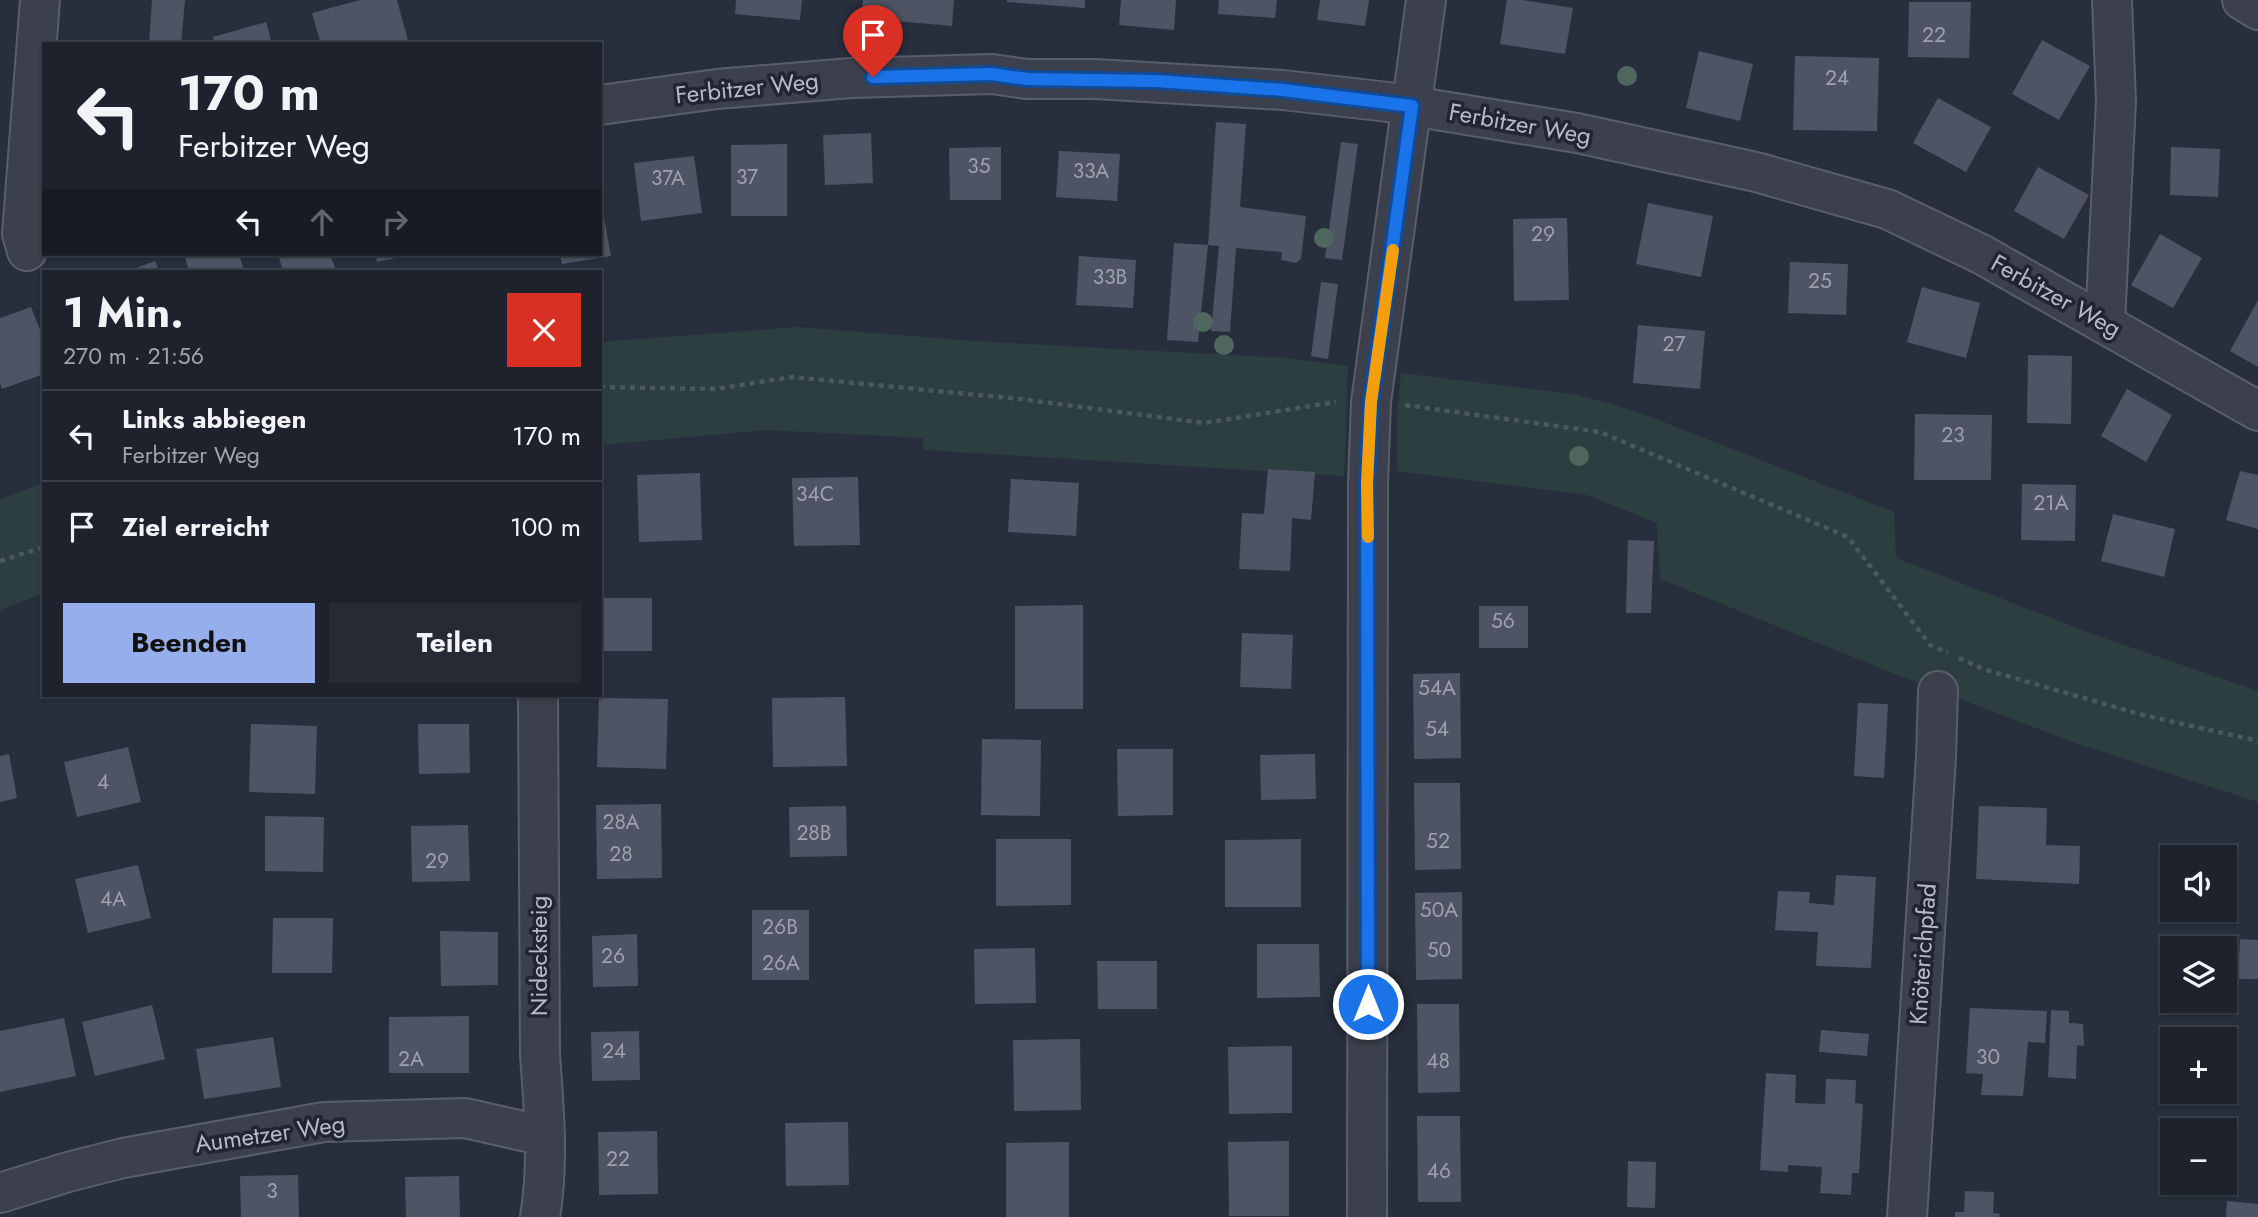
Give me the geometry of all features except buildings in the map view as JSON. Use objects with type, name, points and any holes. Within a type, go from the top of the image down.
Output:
[{"type":"street","points":[[23,252],[22,234],[40,0]]},
{"type":"street","points":[[1367,1217],[1367,484],[1371,402],[1426,0]]},
{"type":"street","points":[[2105,323],[2116,101],[2112,0]]},
{"type":"street","points":[[2242,0],[2258,10]]},
{"type":"street","name":"Ferbitzer Weg","points":[[602,105],[717,89],[824,80],[992,74],[1027,79],[1095,79],[1283,90],[1412,106],[1577,133],[1756,172],[1887,209],[1981,254],[2258,411]]},
{"type":"street","name":"Knöterichpfad","points":[[1907,1217],[1938,691]]},
{"type":"street","name":"Nidecksteig","points":[[538,697],[540,1055],[545,1136],[545,1188],[540,1217]]},
{"type":"street","name":"Aumetzer Weg","points":[[0,1194],[123,1158],[324,1122],[465,1118],[545,1136]]},
{"type":"path","points":[[602,387],[715,389],[792,377],[1020,400],[1204,424],[1338,402]]},
{"type":"path","points":[[1404,405],[1600,432],[1848,537],[1930,645],[1983,669],[2143,715],[2258,741]]},
{"type":"path","points":[[0,561],[42,548]]},
{"type":"shaded area","points":[[798,327],[974,341],[1288,358],[1348,366],[1344,476],[923,450],[923,438],[766,430],[602,445],[602,342]]},
{"type":"shaded area","points":[[1401,373],[1579,395],[1638,412],[1894,512],[1896,558],[2098,636],[2258,691],[2258,802],[2075,743],[1660,579],[1657,523],[1587,495],[1397,471],[1397,416]]},
{"type":"shaded area","points":[[42,483],[42,594],[0,610],[0,500]]},
{"type":"slow traffic","points":[[1368,537],[1367,484],[1371,402],[1393,250]]},
{"type":"route","points":[[873,77],[992,74],[1027,79],[1156,81],[1283,90],[1412,106],[1371,402],[1367,484],[1368,1004]]}]
